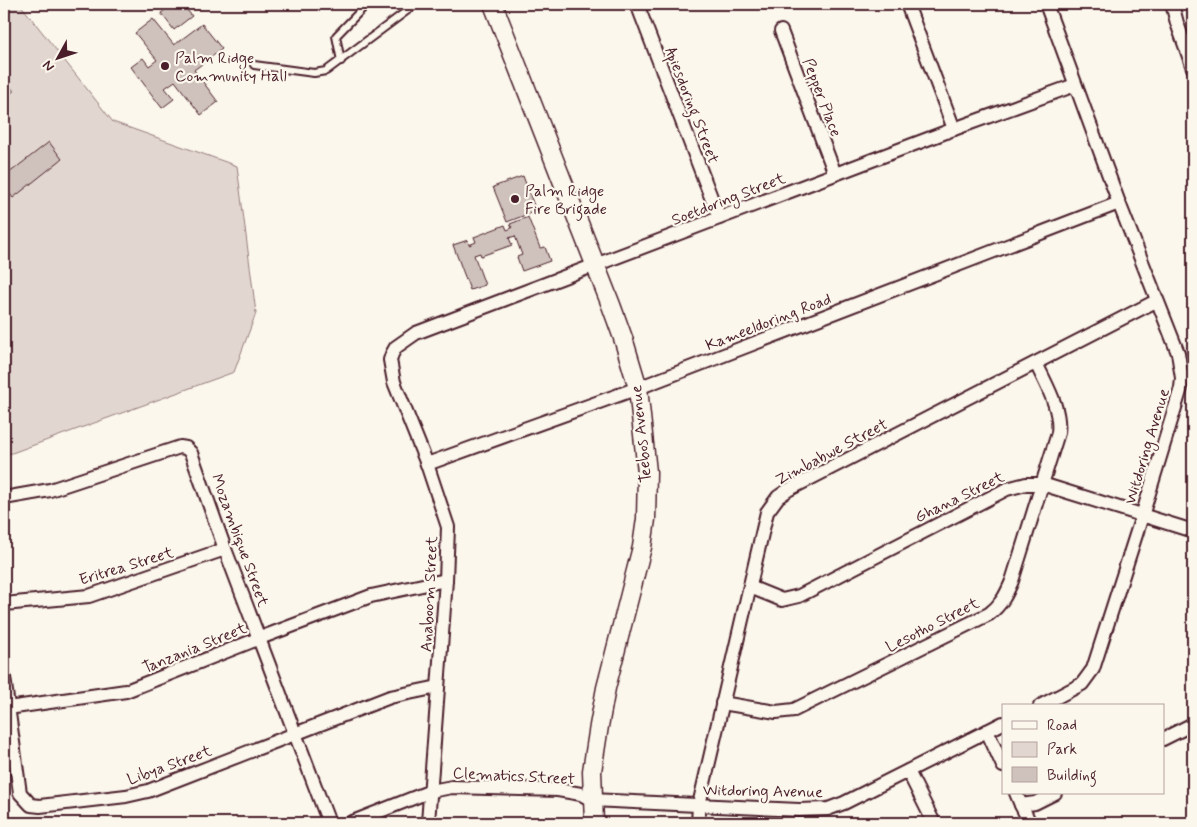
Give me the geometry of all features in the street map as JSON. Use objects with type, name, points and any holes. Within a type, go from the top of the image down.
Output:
[{"type":"street","name":"Teebos Avenue","points":[[493,4],[596,266],[623,338],[638,388],[647,472],[646,519],[642,547],[606,688],[592,771],[594,823]]},
{"type":"street","name":"Apiesdoring Street","points":[[637,4],[720,218]]},
{"type":"street","points":[[907,4],[954,129]]},
{"type":"street","name":"Witdoring Avenue","points":[[1044,704],[1082,684],[1093,669],[1142,516],[1182,378],[1178,353],[1156,301],[1046,4]]},
{"type":"street","points":[[1172,4],[1193,68]]},
{"type":"street","name":"Pepper Place","points":[[781,31],[835,174]]},
{"type":"street","name":"Soetdoring Street","points":[[396,347],[416,333],[1075,85]]},
{"type":"street","name":"Kameeldoring Road","points":[[427,464],[638,388],[1119,203]]},
{"type":"street","name":"Zimbabwe Street","points":[[698,823],[699,805],[767,512],[778,497],[797,485],[1156,301]]},
{"type":"street","name":"Anaboom Street","points":[[396,347],[390,360],[391,372],[427,464],[448,527],[446,580],[428,823]]},
{"type":"street","name":"Lesotho Street","points":[[722,703],[776,712],[794,710],[989,614],[998,607],[1006,596],[1058,433],[1059,422],[1053,400],[1036,363]]},
{"type":"street","points":[[1181,366],[1193,384]]},
{"type":"street","name":"Mozambique Street","points":[[4,498],[50,490],[180,447],[186,448],[191,453],[225,549],[329,823]]},
{"type":"street","name":"Ghana Street","points":[[750,587],[775,598],[782,600],[791,599],[1007,489],[1026,484],[1042,484],[1193,531]]},
{"type":"street","points":[[1180,527],[1193,522]]},
{"type":"street","name":"Eritrea Street","points":[[4,604],[89,596],[225,549]]},
{"type":"street","name":"Tanzania Street","points":[[8,708],[126,691],[377,594],[446,580]]},
{"type":"street","name":"Libya Street","points":[[4,677],[20,793],[31,805],[40,806],[126,796],[148,791],[390,697],[438,687]]},
{"type":"street","name":"Witdoring Avenue","points":[[592,800],[799,810],[828,809],[844,803],[1002,724]]},
{"type":"street","points":[[1164,738],[1193,724]]},
{"type":"street","points":[[987,731],[1002,764]]},
{"type":"street","points":[[908,771],[934,823]]},
{"type":"street","name":"Clematics Street","points":[[350,823],[441,788],[467,786],[558,790],[581,794],[592,800]]},
{"type":"street","points":[[1016,794],[1030,823]]},
{"type":"street","points":[[1021,806],[1035,803],[1053,794]]},
{"type":"lane","points":[[341,61],[336,36],[367,4]]},
{"type":"lane","points":[[254,65],[320,73],[326,71],[416,4]]},
{"type":"green space","points":[[9,4],[20,4],[113,122],[237,166],[256,313],[234,372],[12,453],[4,454],[4,8]]},
{"type":"shaded area","points":[[4,79],[14,91],[4,99]]},
{"type":"building","points":[[173,4],[182,4],[192,16],[174,30],[161,13]]},
{"type":"building","name":"Palm Ridge Community Hall","points":[[153,19],[174,45],[202,24],[222,49],[194,70],[218,102],[201,115],[175,81],[165,88],[174,99],[162,108],[131,67],[143,58],[149,66],[157,60],[135,33]]},
{"type":"building","points":[[49,142],[62,159],[13,198],[4,186],[4,177]]},
{"type":"building","name":"Palm Ridge Fire Brigade","points":[[523,176],[536,211],[507,222],[493,187]]},
{"type":"building","points":[[528,217],[540,248],[545,247],[550,261],[522,271],[517,257],[522,255],[515,236],[509,238],[512,245],[481,256],[480,253],[474,255],[485,285],[470,290],[453,245],[468,240],[469,245],[476,242],[474,237],[505,225],[507,230],[512,228],[510,224]]},
{"type":"place","name":"Palm Ridge Community Hall","points":[[165,66]]},
{"type":"place","name":"Palm Ridge Fire Brigade","points":[[515,199]]}]
